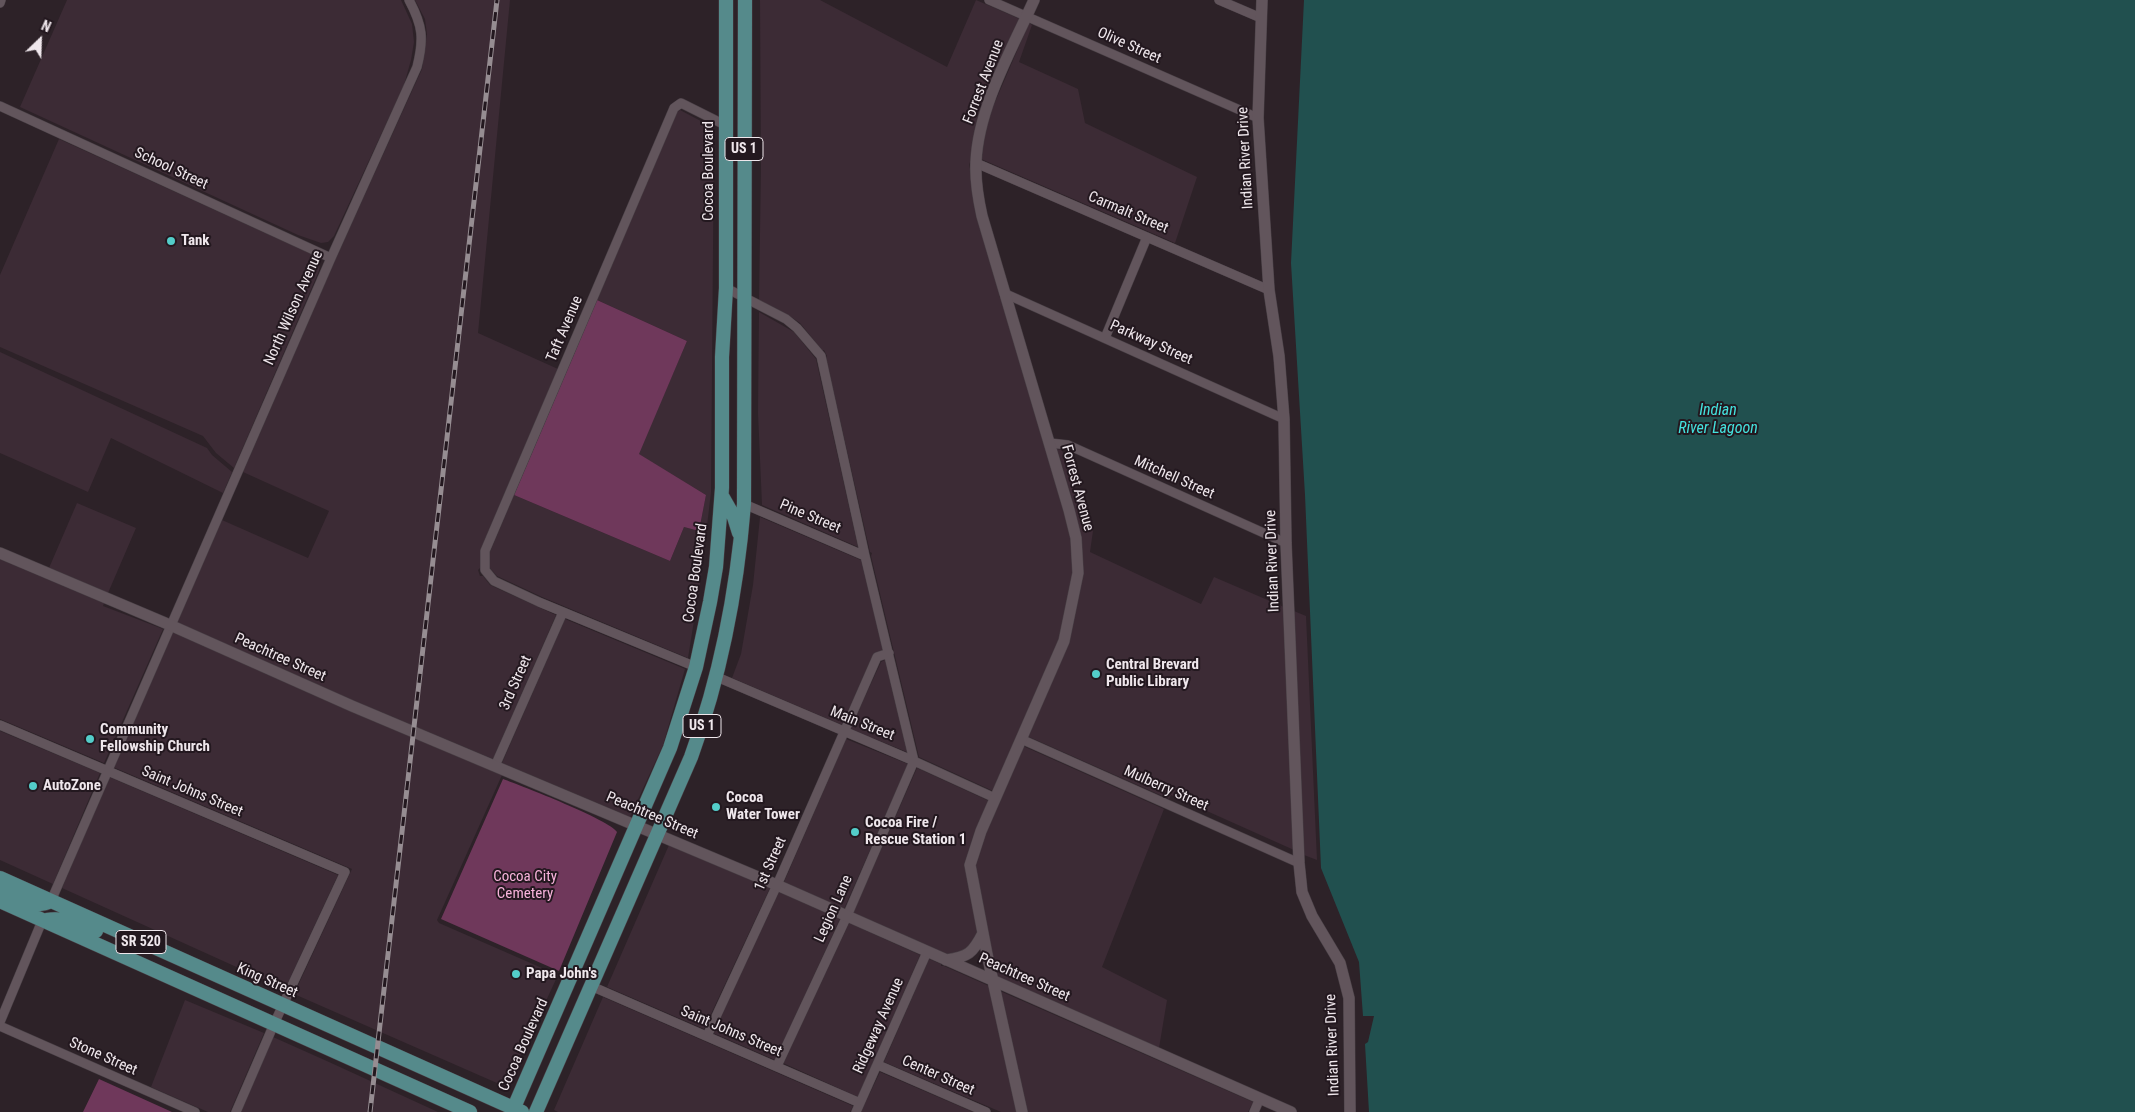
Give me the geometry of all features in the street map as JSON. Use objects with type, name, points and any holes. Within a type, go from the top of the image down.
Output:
[{"type":"main road","name":"Cocoa Boulevard","points":[[516,1111],[670,748],[696,667],[710,602],[722,496],[722,357],[726,288],[726,0]]},
{"type":"main road","points":[[740,0],[744,24]]},
{"type":"main road","name":"US 1","points":[[536,1112],[691,757],[717,677],[731,613],[744,504],[744,0]]},
{"type":"main road","points":[[723,451],[732,485],[744,504]]},
{"type":"main road","points":[[722,496],[734,517],[741,541]]},
{"type":"main road","name":"King Street","points":[[0,878],[516,1111]]},
{"type":"main road","points":[[0,892],[37,905],[51,901]]},
{"type":"main road","name":"SR 520","points":[[0,901],[470,1112]]},
{"type":"main road","points":[[42,921],[57,919],[67,921],[114,938],[156,949]]},
{"type":"street","name":"North Wilson Avenue","points":[[51,901],[331,258],[417,67],[422,34],[420,21],[410,0]]},
{"type":"street","name":"Olive Street","points":[[989,0],[1258,118]]},
{"type":"street","name":"Forrest Avenue","points":[[1022,1112],[993,982],[970,864],[977,841],[995,798],[1064,641],[1078,572],[1076,538],[1050,442],[982,216],[977,193],[976,162],[979,134],[987,107],[1034,0]]},
{"type":"street","points":[[1219,0],[1262,18]]},
{"type":"street","name":"Indian River Drive","points":[[1262,0],[1258,118],[1268,290],[1279,356],[1284,419],[1286,543],[1299,863],[1302,892],[1312,916],[1340,962],[1349,998],[1350,1112]]},
{"type":"street","name":"Taft Avenue","points":[[563,612],[494,581],[485,570],[485,551],[674,108],[681,103],[725,125]]},
{"type":"street","name":"School Street","points":[[0,106],[331,258]]},
{"type":"street","name":"Carmalt Street","points":[[976,162],[1268,290]]},
{"type":"street","points":[[1105,338],[1147,237]]},
{"type":"street","points":[[726,288],[798,328],[821,356],[865,556],[914,761]]},
{"type":"street","name":"Parkway Street","points":[[1006,294],[1284,419]]},
{"type":"street","name":"Mitchell Street","points":[[1050,442],[1068,446],[1286,543]]},
{"type":"street","name":"Pine Street","points":[[744,504],[865,556]]},
{"type":"street","name":"Peachtree Street","points":[[0,553],[170,625],[352,706],[777,885],[1291,1112]]},
{"type":"street","points":[[563,612],[696,667]]},
{"type":"street","name":"3rd Street","points":[[495,766],[563,612]]},
{"type":"street","name":"1st Street","points":[[706,1036],[777,885],[877,657],[889,653]]},
{"type":"street","name":"Main Street","points":[[717,677],[914,761],[995,798]]},
{"type":"street","name":"Saint Johns Street","points":[[0,725],[345,872],[283,1005]]},
{"type":"street","name":"Mulberry Street","points":[[1021,740],[1299,863]]},
{"type":"street","name":"Legion Lane","points":[[777,1066],[914,761]]},
{"type":"street","points":[[0,1022],[42,921]]},
{"type":"street","points":[[946,960],[962,958],[975,948],[983,932]]},
{"type":"street","name":"Ridgeway Avenue","points":[[858,1108],[927,952]]},
{"type":"street","name":"Saint Johns Street","points":[[591,986],[777,1066],[858,1108]]},
{"type":"street","points":[[236,1112],[283,1005]]},
{"type":"street","name":"Stone Street","points":[[0,1026],[195,1112]]},
{"type":"street","name":"Center Street","points":[[878,1065],[986,1112]]},
{"type":"street","points":[[1254,1112],[1260,1098]]},
{"type":"shaded area","points":[[67,0],[401,0],[412,24],[414,42],[404,85],[334,236],[328,242],[321,243],[298,235],[20,107]]},
{"type":"shaded area","points":[[415,0],[510,0],[478,333],[558,369],[480,551],[480,568],[478,570],[480,576],[483,576],[490,585],[556,615],[493,759],[354,701],[176,622],[222,520],[308,558],[329,511],[243,472],[335,260],[422,69],[427,34],[425,19]]},
{"type":"shaded area","points":[[760,0],[820,0],[947,67],[976,0],[1020,19],[969,165],[1000,294],[999,297],[1002,298],[1071,539],[1073,573],[1059,640],[993,791],[919,757],[871,556],[872,553],[870,552],[827,356],[800,323],[759,300],[761,166]]},
{"type":"shaded area","points":[[1029,23],[1032,25],[1019,62],[1078,89],[1085,123],[1197,177],[1175,243],[981,159],[984,135],[992,109]]},
{"type":"shaded area","points":[[680,110],[714,128],[711,492],[701,577],[688,658],[542,597],[497,576],[490,568],[490,552],[514,495],[670,561],[684,527],[699,531],[706,495],[638,454],[687,341],[597,300],[677,112]]},
{"type":"shaded area","points":[[59,139],[316,256],[320,263],[319,271],[234,468],[216,453],[203,436],[0,347],[0,275]]},
{"type":"shaded area","points":[[759,312],[794,332],[816,359],[858,547],[762,505],[758,413]]},
{"type":"shaded area","points":[[0,352],[207,448],[212,455],[232,472],[223,493],[111,438],[88,492],[0,453]]},
{"type":"shaded area","points":[[1057,449],[1062,450],[1077,500],[1093,531],[1090,552],[1201,604],[1214,577],[1284,607],[1294,850],[1171,795],[1169,799],[1027,736],[1068,643],[1083,573],[1074,508]]},
{"type":"shaded area","points":[[77,503],[136,528],[108,593],[49,568]]},
{"type":"shaded area","points":[[760,517],[861,560],[883,650],[873,655],[842,725],[732,678],[741,654],[753,585]]},
{"type":"shaded area","points":[[0,559],[104,603],[103,606],[163,629],[104,763],[0,719]]},
{"type":"shaded area","points":[[1294,611],[1306,616],[1317,860],[1304,855]]},
{"type":"shaded area","points":[[565,619],[685,669],[663,745],[630,817],[502,763]]},
{"type":"shaded area","points":[[172,632],[350,711],[502,775],[437,920],[439,923],[558,975],[506,1087],[294,994],[352,869],[113,767]]},
{"type":"shaded area","points":[[885,660],[907,752],[850,729],[881,662]]},
{"type":"shaded area","points":[[0,731],[100,773],[53,884],[0,860]]},
{"type":"shaded area","points":[[846,739],[908,764],[844,909],[784,882]]},
{"type":"shaded area","points":[[1023,746],[1164,809],[1102,967],[1167,1000],[1159,1048],[997,978],[975,864],[981,843]]},
{"type":"shaded area","points":[[917,768],[989,801],[972,840],[966,863],[978,932],[971,945],[961,953],[947,955],[853,913]]},
{"type":"shaded area","points":[[109,777],[338,875],[285,989],[62,888]]},
{"type":"shaded area","points":[[669,845],[770,888],[704,1029],[607,987]]},
{"type":"shaded area","points":[[779,892],[840,919],[775,1060],[713,1033]]},
{"type":"shaded area","points":[[849,923],[920,955],[858,1097],[783,1063]]},
{"type":"shaded area","points":[[929,959],[989,986],[1017,1112],[1001,1112],[884,1062]]},
{"type":"shaded area","points":[[1000,991],[1253,1102],[1248,1112],[1027,1112]]},
{"type":"shaded area","points":[[603,997],[853,1106],[850,1112],[558,1112],[554,1110]]},
{"type":"shaded area","points":[[185,1000],[264,1033],[230,1112],[208,1112],[151,1087]]},
{"type":"shaded area","points":[[273,1037],[329,1062],[438,1112],[241,1112]]},
{"type":"shaded area","points":[[880,1072],[973,1112],[861,1112]]},
{"type":"green space","points":[[597,300],[687,341],[639,454],[706,495],[699,531],[684,527],[670,561],[514,495]]},
{"type":"green space","name":"Cocoa City Cemetery","points":[[503,779],[583,812],[617,832],[559,971],[441,919]]},
{"type":"green space","points":[[99,1079],[172,1112],[83,1112]]},
{"type":"water","name":"Indian River Lagoon","points":[[1304,0],[2135,0],[2135,1112],[1369,1112],[1365,1044],[1368,1042],[1374,1016],[1363,1016],[1359,962],[1321,868],[1305,495],[1291,263]]},
{"type":"railway","points":[[370,1112],[497,0]]},
{"type":"place","name":"Tank","points":[[171,241]]},
{"type":"place","name":"Central Brevard Public Library","points":[[1096,674]]},
{"type":"place","name":"Community Fellowship Church","points":[[90,739]]},
{"type":"place","name":"AutoZone","points":[[33,786]]},
{"type":"place","name":"Cocoa Water Tower","points":[[716,807]]},
{"type":"place","name":"Cocoa Fire / Rescue Station 1","points":[[855,832]]},
{"type":"place","name":"Papa John's","points":[[516,974]]}]
